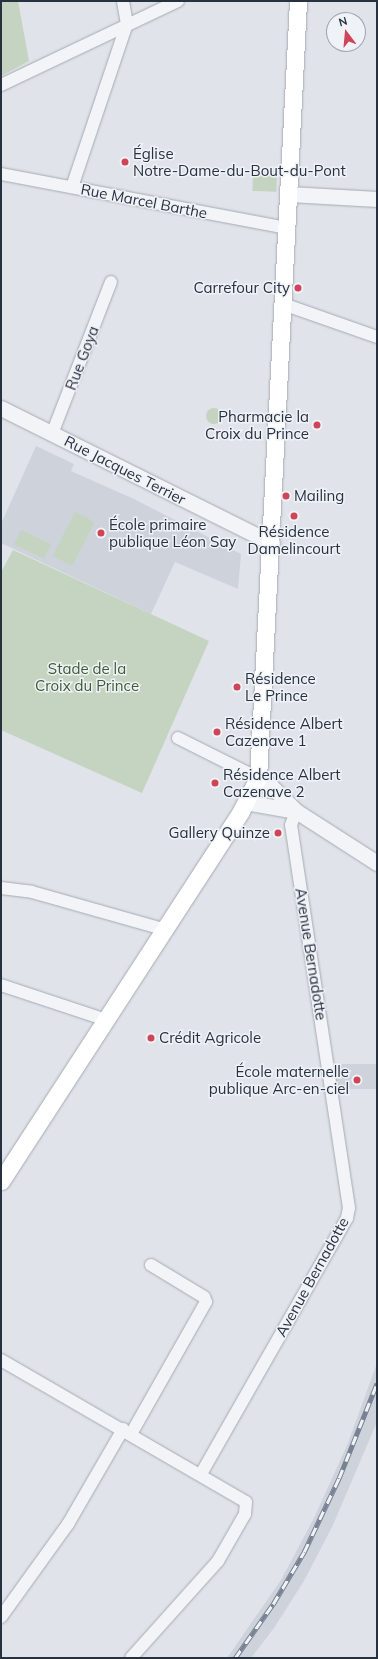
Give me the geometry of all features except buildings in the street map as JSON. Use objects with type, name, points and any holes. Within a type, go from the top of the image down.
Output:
[{"type":"main road","points":[[1,1181],[106,1020],[245,802],[258,778],[272,544],[298,1]]},
{"type":"street","points":[[72,187],[127,24],[123,1]]},
{"type":"street","points":[[1,85],[178,1]]},
{"type":"street","name":"Rue Marcel Barthe","points":[[1,174],[287,228]]},
{"type":"street","points":[[289,194],[377,199]]},
{"type":"street","name":"Rue Goya","points":[[52,434],[111,282]]},
{"type":"street","points":[[283,304],[377,337]]},
{"type":"street","name":"Rue Jacques Terrier","points":[[1,408],[272,544]]},
{"type":"street","points":[[178,738],[271,786],[296,810],[377,863]]},
{"type":"street","points":[[245,802],[296,810]]},
{"type":"street","name":"Avenue Bernadotte","points":[[201,1474],[348,1218],[349,1208],[291,825],[296,810]]},
{"type":"street","points":[[1,888],[32,892],[164,929]]},
{"type":"street","points":[[1,985],[106,1020]]},
{"type":"street","points":[[1,1617],[68,1524],[127,1432],[206,1302],[204,1297],[151,1265]]},
{"type":"street","points":[[1,1360],[243,1498],[246,1502],[244,1514],[218,1560],[131,1658]]},
{"type":"shaded area","name":"École primaire publique Léon Say","points":[[36,446],[74,464],[71,471],[134,499],[241,554],[238,589],[175,562],[151,614],[1,543],[1,524]]},
{"type":"shaded area","name":"École maternelle publique Arc-en-ciel","points":[[336,1064],[377,1064],[377,1089],[336,1089]]},
{"type":"shaded area","points":[[377,1363],[377,1422],[333,1525],[304,1581],[274,1628],[251,1658],[227,1658],[281,1580],[314,1518],[348,1443]]},
{"type":"green space","points":[[1,1],[18,1],[29,61],[1,76]]},
{"type":"green space","points":[[253,173],[277,174],[276,192],[252,191]]},
{"type":"green space","points":[[214,408],[220,410],[222,416],[220,422],[214,424],[208,422],[206,416],[208,410]]},
{"type":"green space","points":[[75,512],[95,522],[72,566],[53,556]]},
{"type":"green space","points":[[21,530],[51,544],[44,558],[14,545]]},
{"type":"green space","name":"Stade de la Croix du Prince","points":[[13,550],[209,641],[142,793],[1,730],[1,572]]},
{"type":"railway","points":[[235,1658],[273,1604],[304,1552],[339,1478],[377,1383]]},
{"type":"place","name":"Église Notre-Dame-du-Bout-du-Pont","points":[[125,162]]},
{"type":"place","name":"Carrefour City","points":[[298,288]]},
{"type":"place","name":"Pharmacie la Croix du Prince","points":[[317,425]]},
{"type":"place","name":"Mailing","points":[[286,496]]},
{"type":"place","name":"Résidence Damelincourt","points":[[294,516]]},
{"type":"place","name":"École primaire publique Léon Say","points":[[101,533]]},
{"type":"place","name":"Résidence Le Prince","points":[[237,687]]},
{"type":"place","name":"Résidence Albert Cazenave 1","points":[[217,732]]},
{"type":"place","name":"Résidence Albert Cazenave 2","points":[[215,783]]},
{"type":"place","name":"Gallery Quinze","points":[[278,833]]},
{"type":"place","name":"Crédit Agricole","points":[[151,1038]]},
{"type":"place","name":"École maternelle publique Arc-en-ciel","points":[[357,1080]]}]
